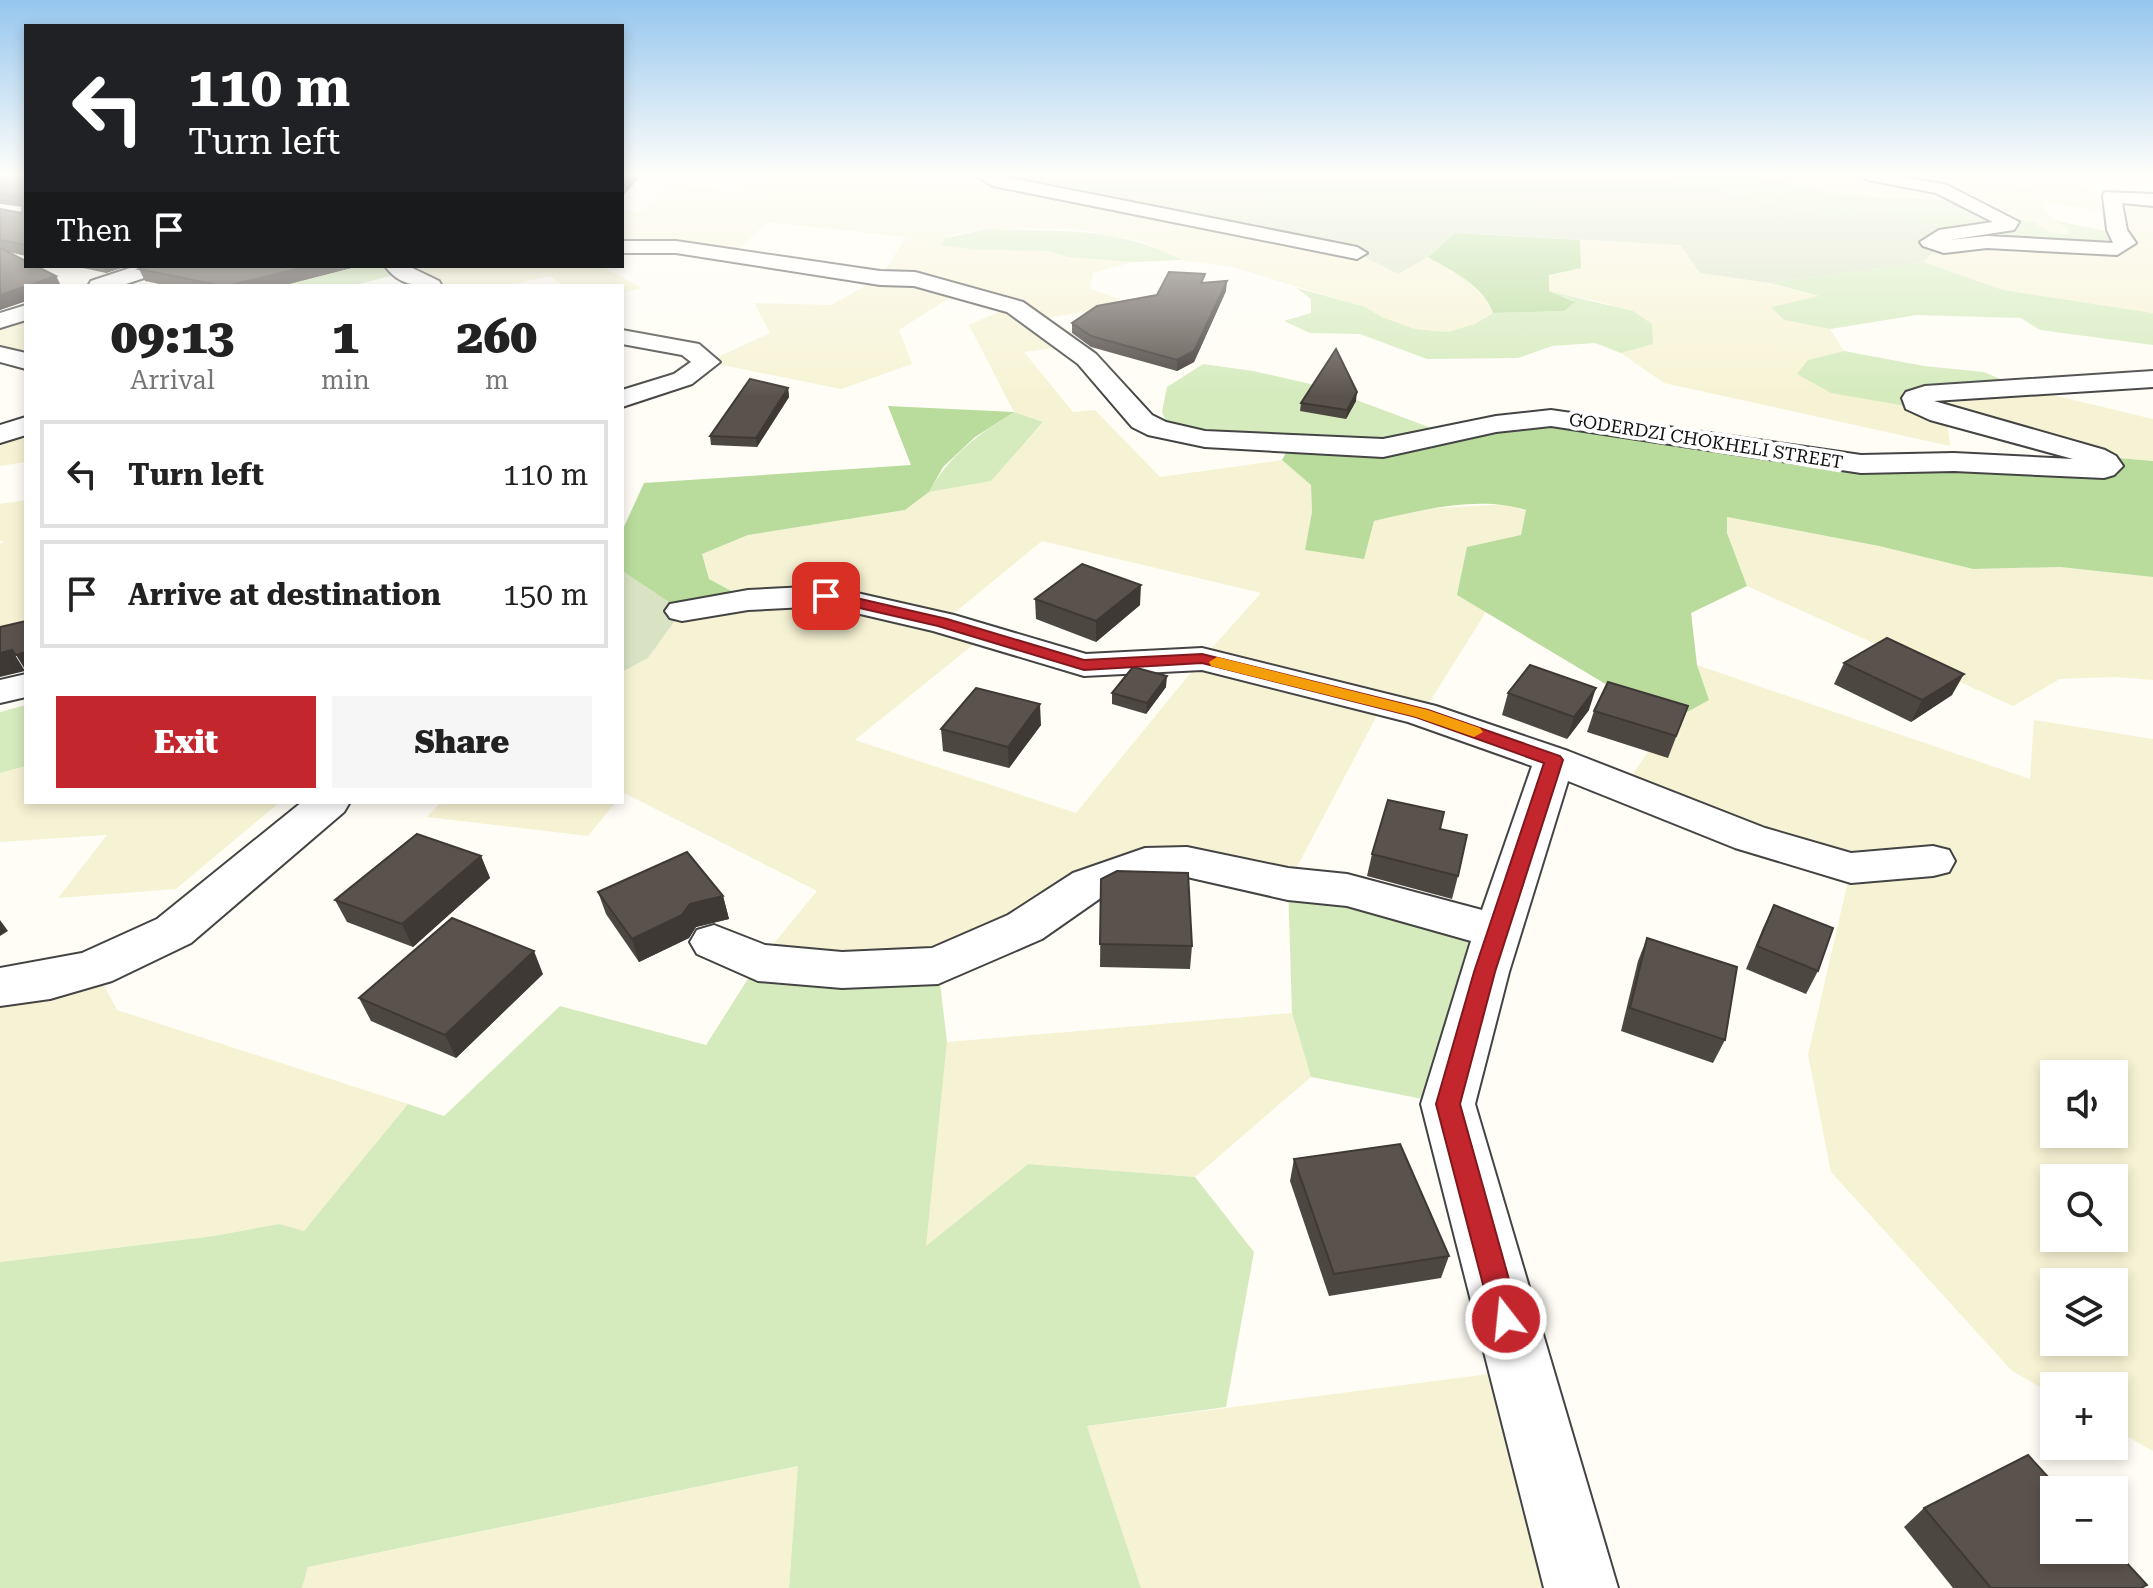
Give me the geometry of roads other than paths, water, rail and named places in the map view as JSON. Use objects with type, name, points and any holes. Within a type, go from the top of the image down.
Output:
[{"type":"street","name":"GODERDZI CHOKHELI STREET","points":[[690,249],[880,278],[915,279],[1015,307],[1087,359],[1142,421],[1158,429],[1220,440],[1383,448],[1496,424],[1551,418],[1861,464],[1967,462],[2104,469],[2108,466],[2106,462],[2095,456],[1940,414],[1921,407],[1915,403],[1915,398],[1925,394],[2153,379]]},
{"type":"street","points":[[1337,249],[1357,253]]},
{"type":"street","points":[[105,284],[151,268]]},
{"type":"street","points":[[398,268],[427,284]]},
{"type":"street","points":[[0,321],[24,313]]},
{"type":"street","points":[[624,337],[690,349],[707,362],[683,379],[624,398]]},
{"type":"street","points":[[0,354],[24,360]]},
{"type":"street","points":[[0,435],[24,426]]},
{"type":"street","points":[[682,611],[748,600],[826,596],[942,622],[1084,665],[1202,659],[1422,714],[1554,760],[1750,838],[1851,868],[1933,861]]},
{"type":"street","points":[[0,692],[24,686]]},
{"type":"street","points":[[1554,760],[1498,932],[1448,1104],[1581,1588]]},
{"type":"street","points":[[0,987],[50,980],[95,968],[174,931],[327,804]]},
{"type":"street","points":[[714,942],[758,963],[842,970],[938,966],[1025,927],[1089,884],[1145,863],[1187,862],[1288,884],[1347,890],[1498,932]]}]
